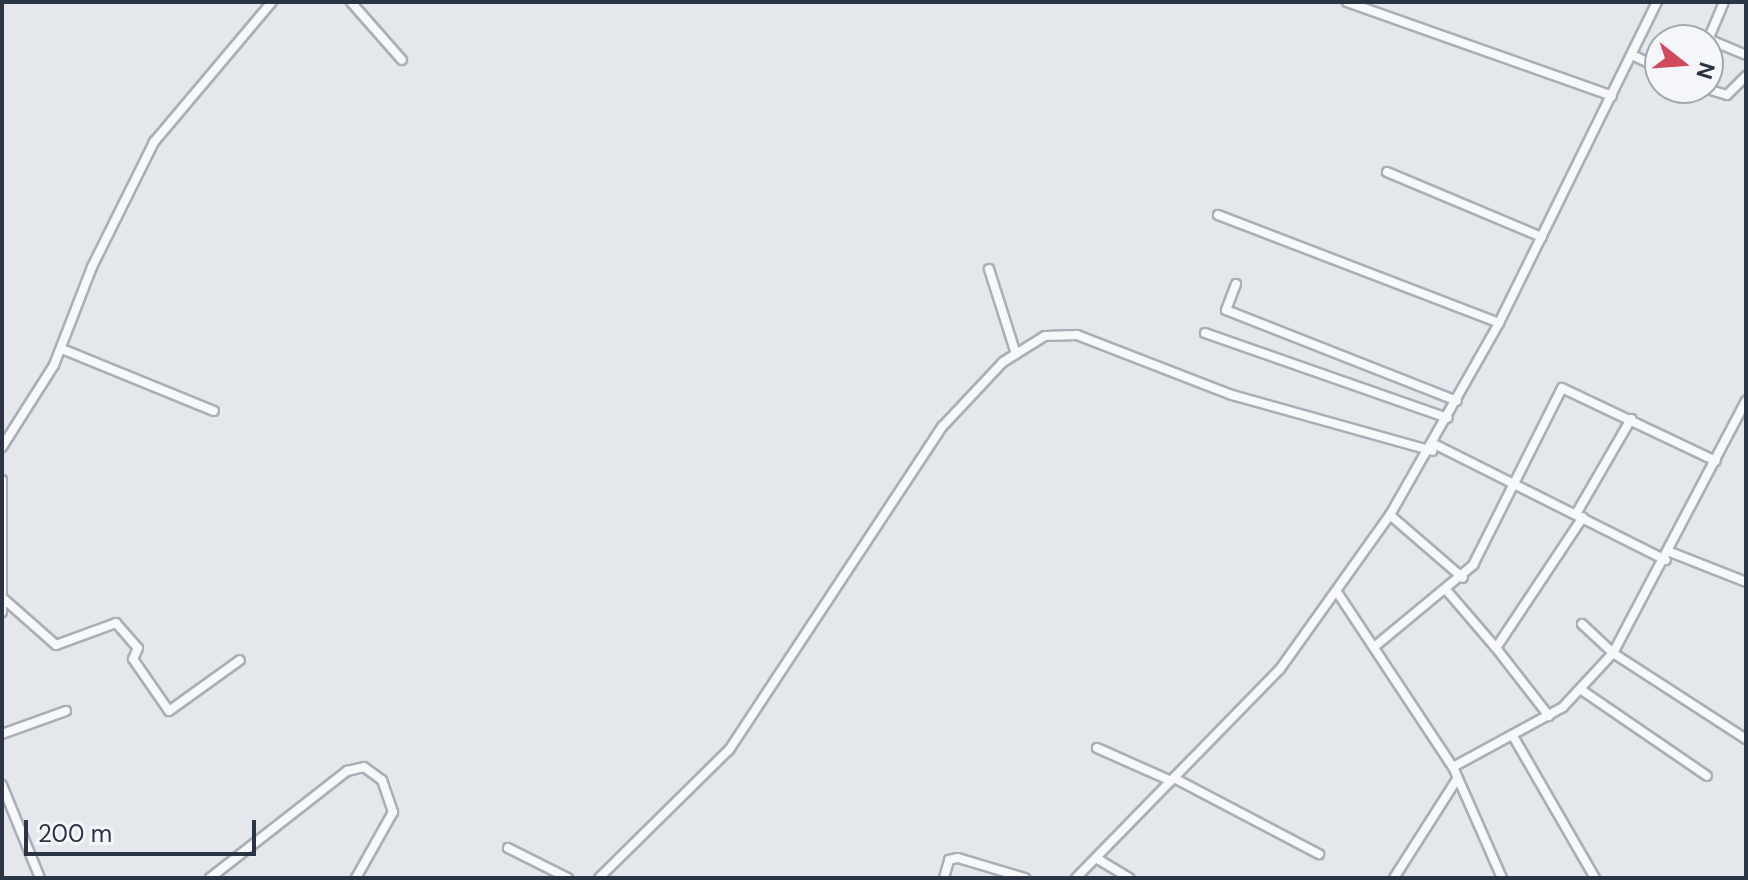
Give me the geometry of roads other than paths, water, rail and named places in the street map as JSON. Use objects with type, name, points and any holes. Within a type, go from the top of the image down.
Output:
[{"type":"street","points":[[2,447],[62,349],[92,267],[154,142],[272,2]]},
{"type":"street","points":[[351,2],[402,60]]},
{"type":"street","points":[[1347,2],[1612,96]]},
{"type":"street","points":[[1076,878],[1280,669],[1390,515],[1434,448],[1657,2]]},
{"type":"street","points":[[1715,24],[1724,2]]},
{"type":"street","points":[[1724,46],[1745,53]]},
{"type":"street","points":[[1632,55],[1644,61]]},
{"type":"street","points":[[1724,94],[1727,95],[1746,76]]},
{"type":"street","points":[[1387,172],[1542,237]]},
{"type":"street","points":[[1218,215],[1499,323]]},
{"type":"street","points":[[989,269],[1016,354]]},
{"type":"street","points":[[1236,284],[1226,310],[1457,401]]},
{"type":"street","points":[[599,878],[729,750],[906,471],[973,391],[1016,354],[1062,331],[1232,395],[1434,448],[1668,556],[1746,582]]},
{"type":"street","points":[[1205,333],[1448,418]]},
{"type":"street","points":[[62,349],[214,411]]},
{"type":"street","points":[[1374,647],[1463,578],[1517,486],[1562,388],[1716,461]]},
{"type":"street","points":[[1453,767],[1549,716],[1583,691],[1613,653],[1668,556],[1746,401]]},
{"type":"street","points":[[1496,648],[1580,515],[1631,419]]},
{"type":"street","points":[[2,480],[5,600],[2,612]]},
{"type":"street","points":[[1390,515],[1463,578]]},
{"type":"street","points":[[1337,592],[1453,767],[1502,878]]},
{"type":"street","points":[[1448,592],[1549,716]]},
{"type":"street","points":[[5,600],[56,645],[116,623],[138,648],[133,659],[169,711],[240,660]]},
{"type":"street","points":[[1582,624],[1613,653],[1746,739]]},
{"type":"street","points":[[1583,691],[1707,776]]},
{"type":"street","points":[[2,734],[66,711]]},
{"type":"street","points":[[1513,736],[1595,878]]},
{"type":"street","points":[[1097,748],[1173,779],[1319,854]]},
{"type":"street","points":[[210,878],[347,771],[364,767],[382,780],[393,812],[356,878]]},
{"type":"street","points":[[1394,878],[1457,779]]},
{"type":"street","points":[[2,785],[40,878]]},
{"type":"street","points":[[508,848],[568,878]]},
{"type":"street","points":[[944,878],[949,860],[958,858],[1025,878]]},
{"type":"street","points":[[1096,858],[1129,878]]}]
